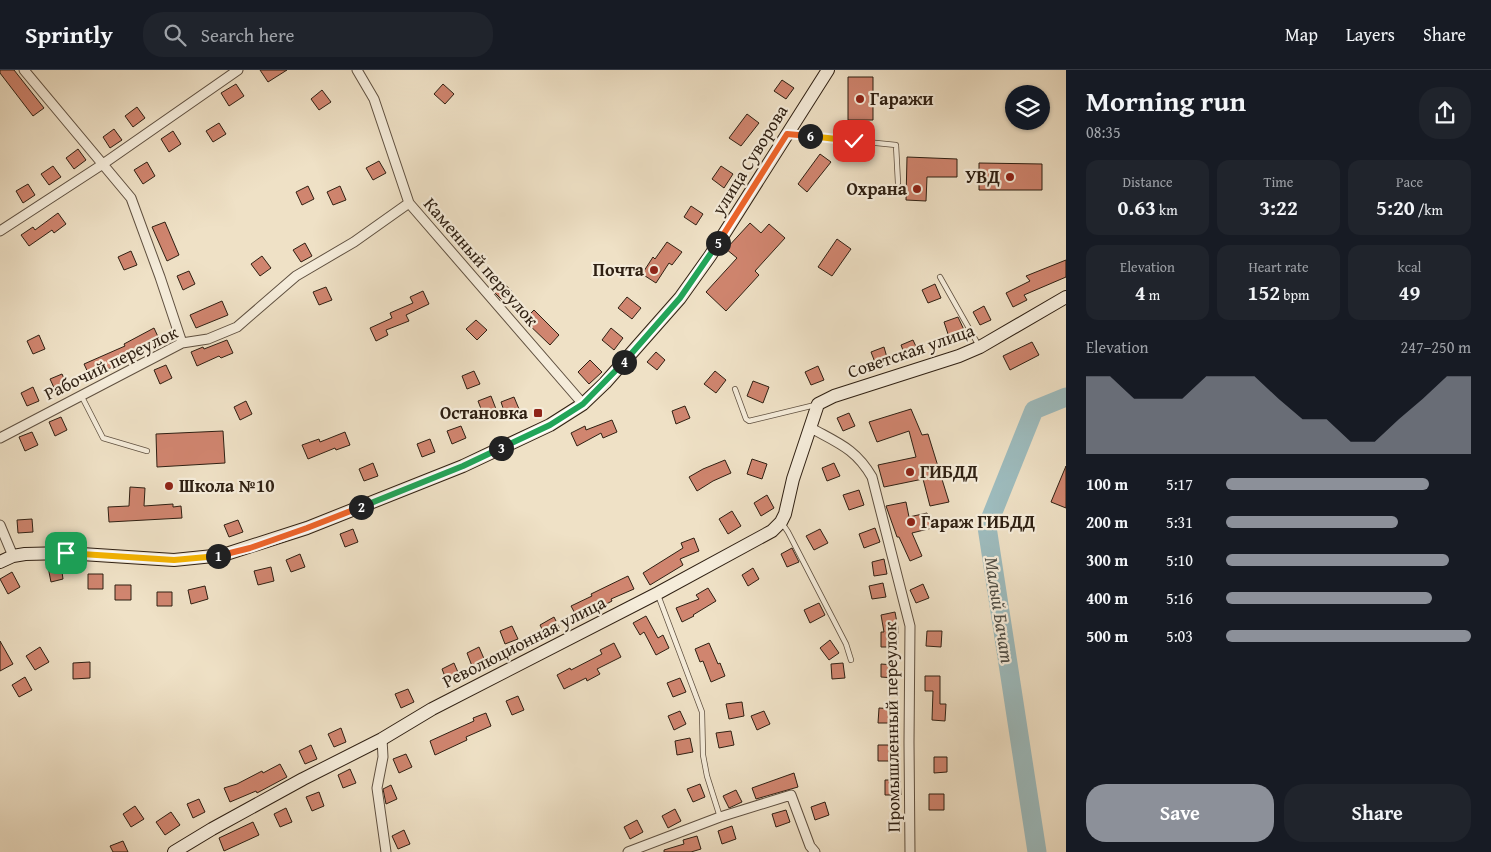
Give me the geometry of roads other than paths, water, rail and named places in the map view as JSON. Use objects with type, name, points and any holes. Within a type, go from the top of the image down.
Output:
[{"type":"street","points":[[24,70],[131,198],[182,343]]},
{"type":"street","points":[[0,231],[103,164],[238,70]]},
{"type":"street","name":"Каменный переулок","points":[[357,70],[374,99],[408,203],[583,404]]},
{"type":"street","name":"улица Суворова","points":[[0,562],[13,556],[25,554],[66,553],[174,560],[223,555],[307,528],[463,466],[550,425],[583,404],[609,379],[680,298],[710,256],[828,70]]},
{"type":"street","name":"Рабочий переулок","points":[[0,438],[182,343],[208,339],[237,327],[296,276],[354,242],[408,203]]},
{"type":"street","name":"Советская улица","points":[[818,404],[834,396],[939,363],[980,347],[1066,297]]},
{"type":"street","points":[[781,522],[818,404]]},
{"type":"street","name":"Промышленный переулок","points":[[811,428],[850,449],[864,463],[872,477],[910,626],[910,852]]},
{"type":"street","name":"Революционная улица","points":[[174,852],[303,779],[382,740],[432,709],[658,594],[772,531],[781,522]]},
{"type":"street","points":[[0,525],[13,556]]},
{"type":"street","points":[[382,740],[383,757],[377,788],[386,852]]},
{"type":"street","points":[[628,852],[720,818],[791,795],[810,846],[815,852]]},
{"type":"lane","points":[[787,134],[896,145],[898,183]]},
{"type":"lane","points":[[940,277],[980,347]]},
{"type":"lane","points":[[735,389],[746,419],[749,421],[818,404]]},
{"type":"lane","points":[[81,395],[103,438],[147,451]]},
{"type":"lane","points":[[781,522],[846,644],[851,660]]},
{"type":"lane","points":[[658,594],[702,712],[703,755],[707,776],[720,818]]},
{"type":"waterway","name":"Малый Бачат","points":[[1037,852],[987,527],[1034,410],[1066,397]]},
{"type":"place","name":"Гаражи","points":[[860,99]]},
{"type":"place","name":"УВД","points":[[1010,177]]},
{"type":"place","name":"Охрана","points":[[917,189]]},
{"type":"place","name":"Почта","points":[[654,270]]},
{"type":"place","name":"Остановка","points":[[538,413]]},
{"type":"place","name":"ГИБДД","points":[[910,472]]},
{"type":"place","name":"Школа №10","points":[[169,486]]},
{"type":"place","name":"Гараж ГИБДД","points":[[911,522]]}]
